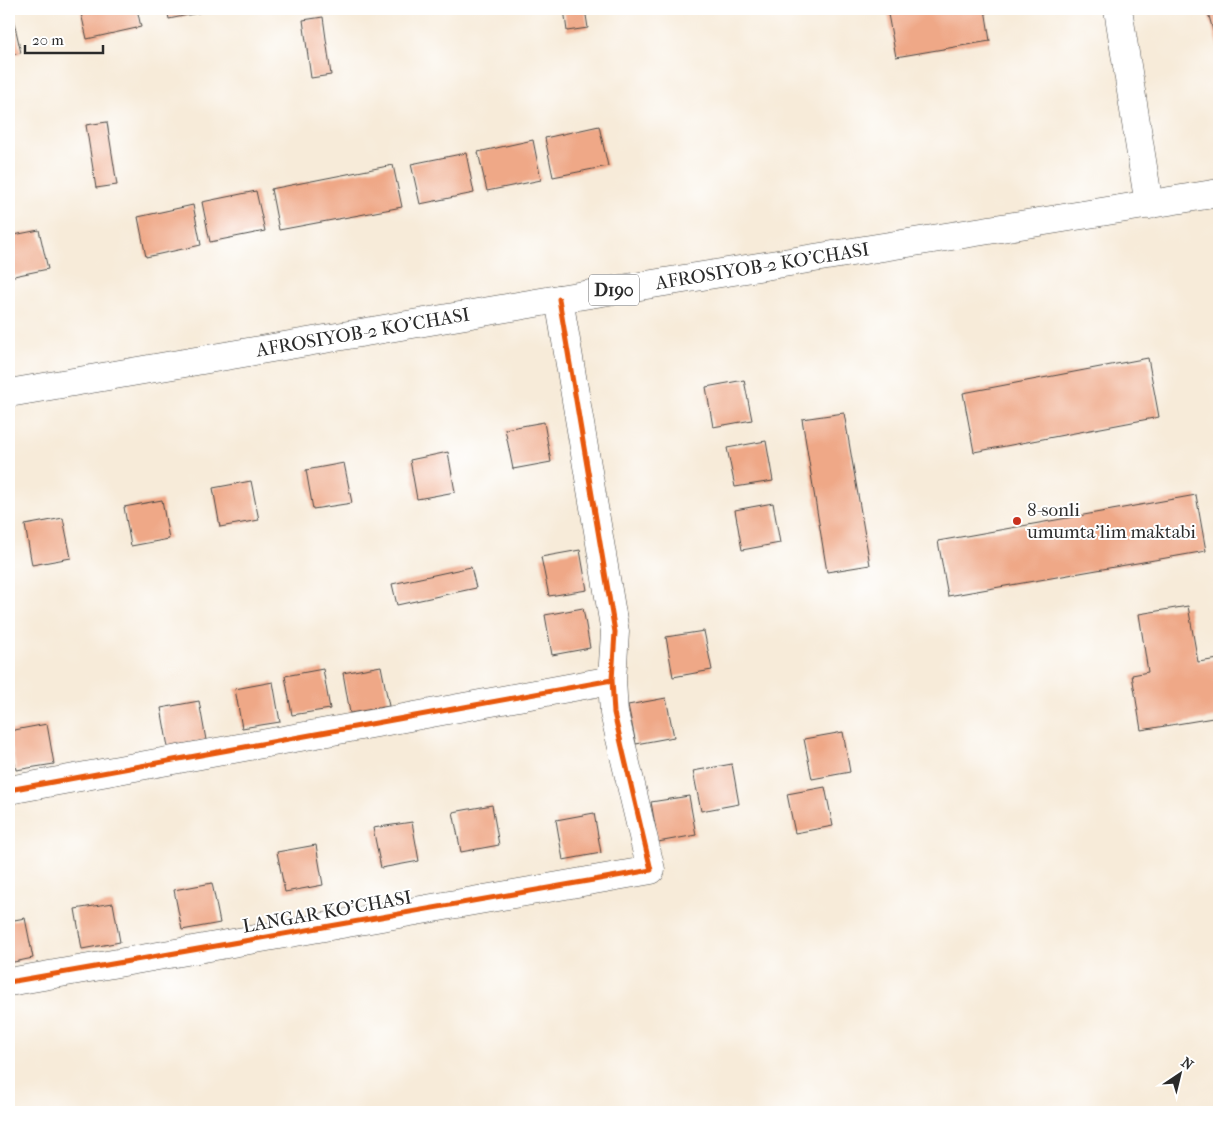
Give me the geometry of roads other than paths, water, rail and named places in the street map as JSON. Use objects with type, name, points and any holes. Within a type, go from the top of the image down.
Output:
[{"type":"street","points":[[1118,9],[1149,205]]},
{"type":"street","name":"AFROSIYOB-2 KO'CHASI","points":[[9,393],[559,299],[1219,193]]},
{"type":"street","points":[[9,790],[612,680],[615,632],[559,299]]},
{"type":"street","name":"LANGAR KO'CHASI","points":[[9,982],[651,870],[614,713],[612,680]]},
{"type":"place","name":"8-sonli umumta'lim maktabi","points":[[1017,521]]}]
